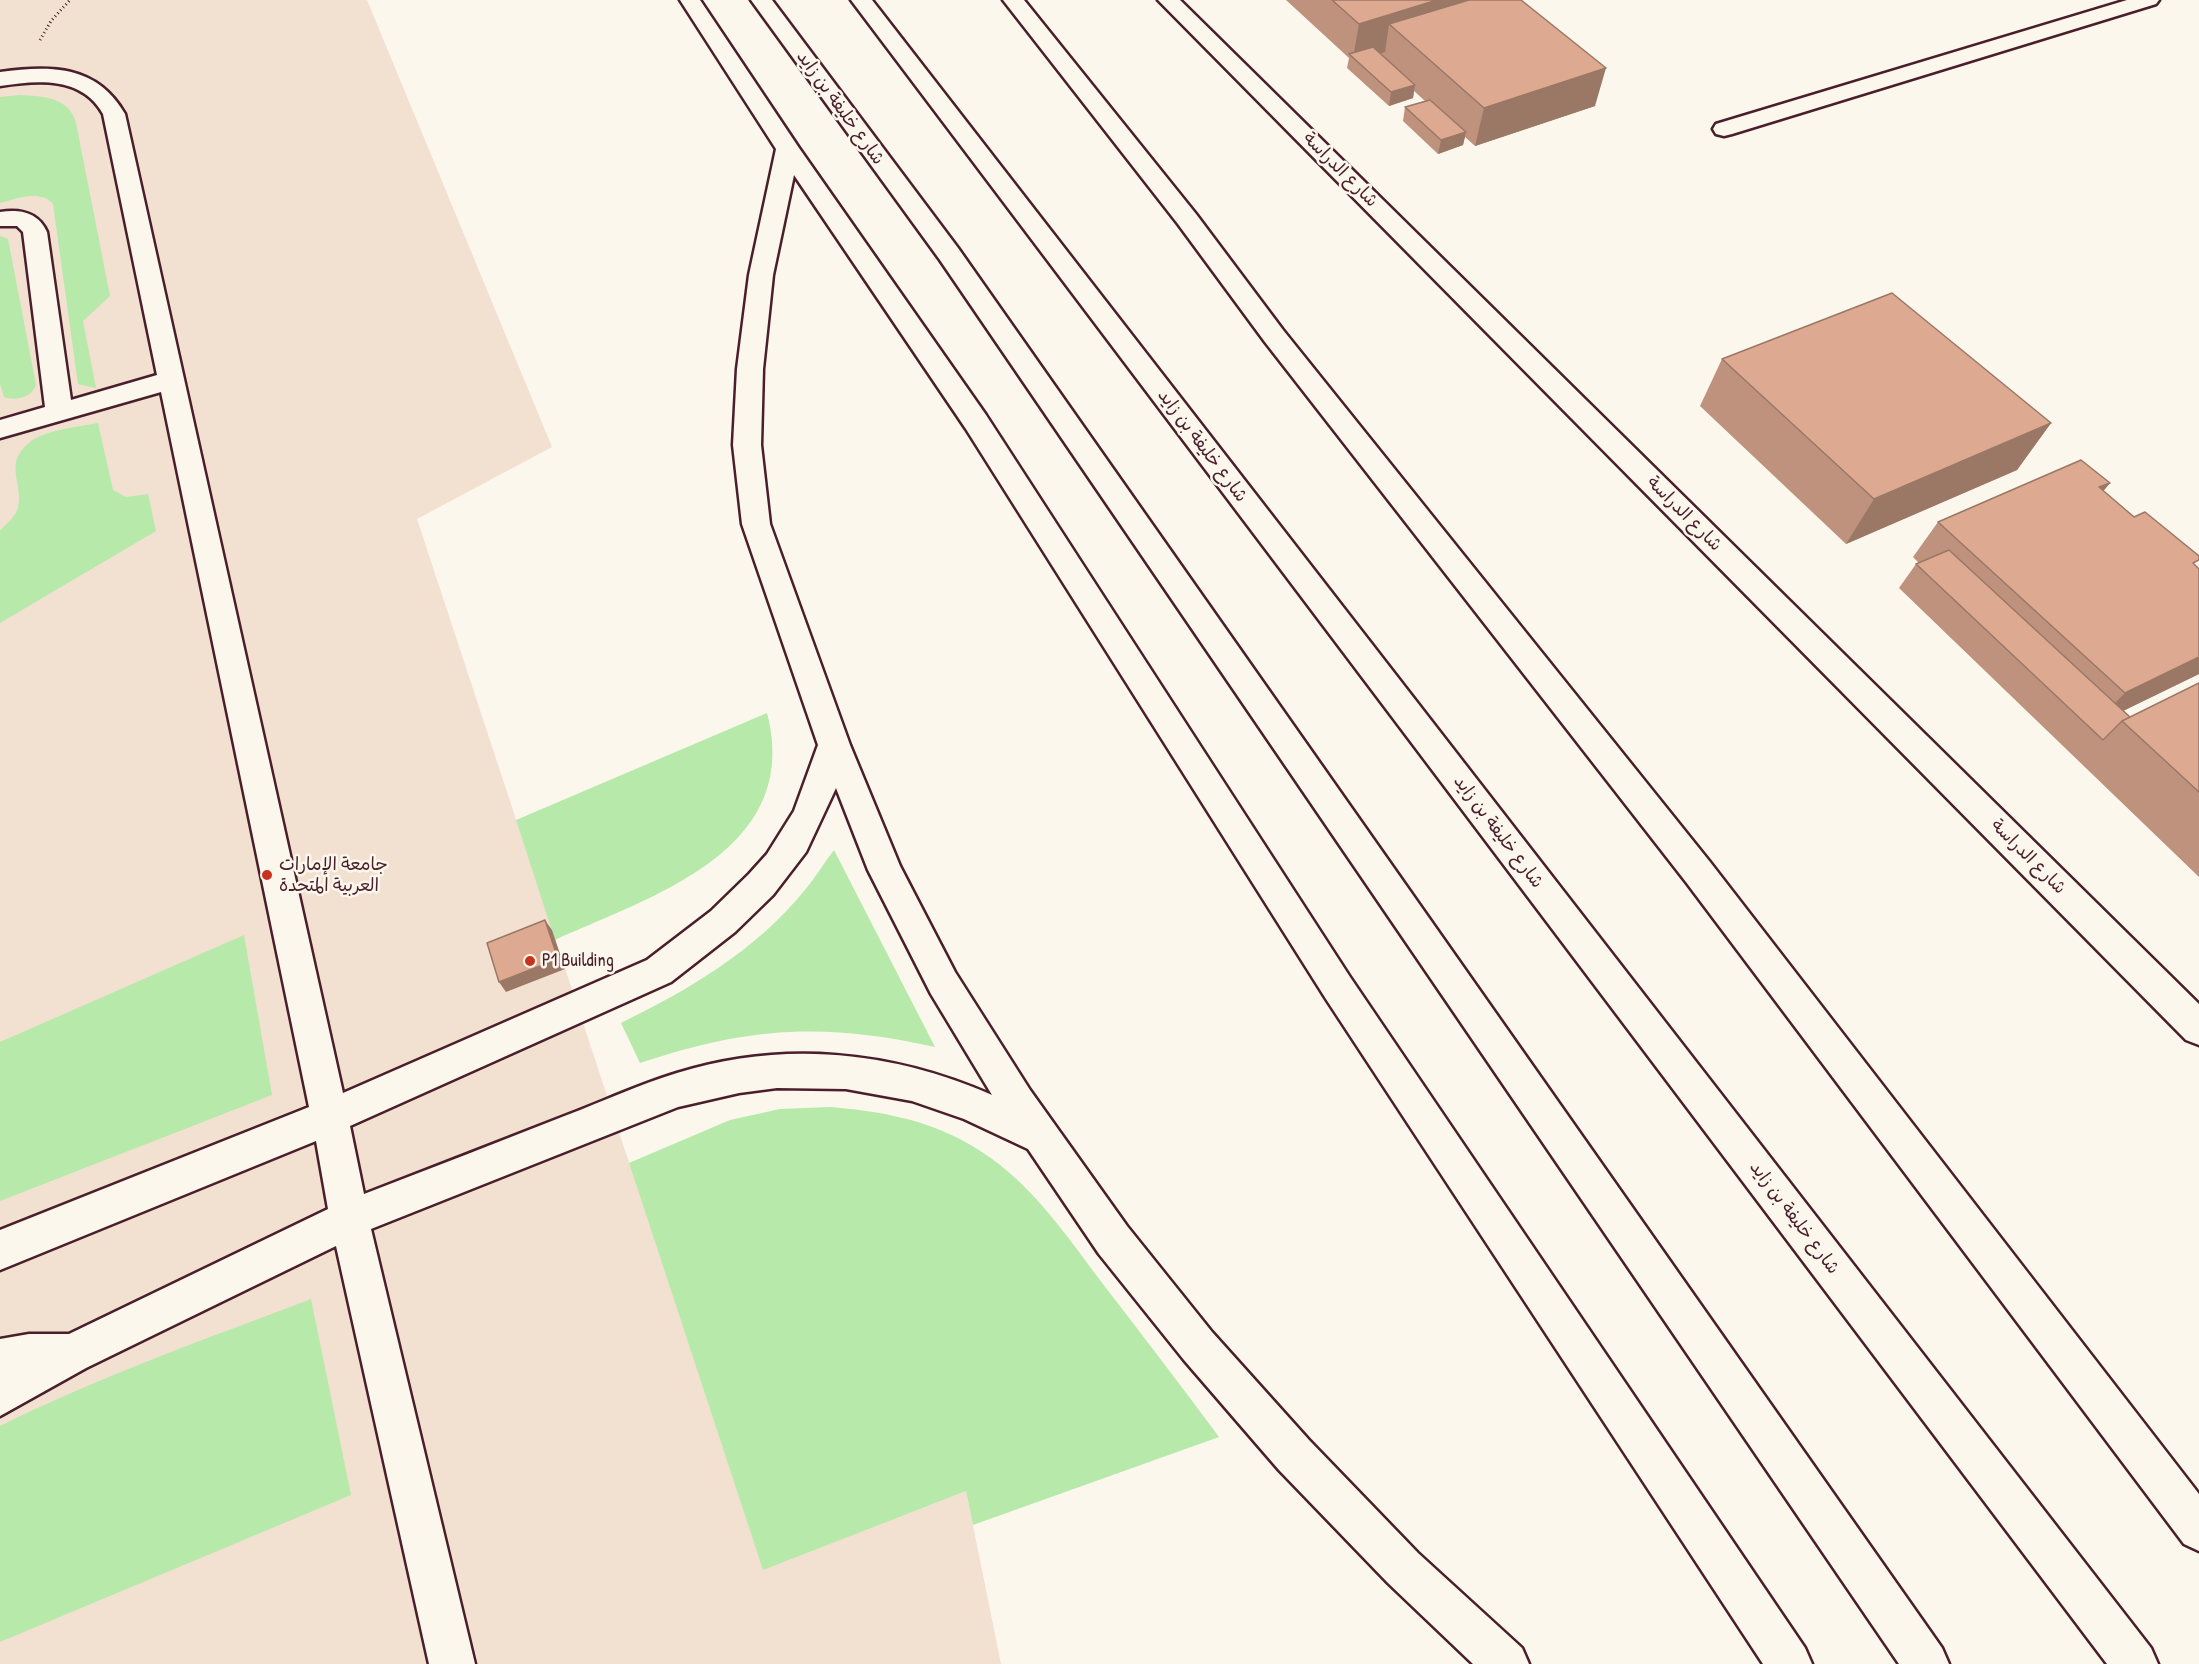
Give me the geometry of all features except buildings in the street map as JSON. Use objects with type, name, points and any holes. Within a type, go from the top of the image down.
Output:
[{"type":"main road","points":[[690,0],[788,150],[976,422],[1338,988],[1789,1664]]},
{"type":"main road","name":"شارع خليفة بن زايد","points":[[761,0],[956,264],[1926,1664]]},
{"type":"main road","name":"شارع خليفة بن زايد","points":[[861,0],[2135,1664]]},
{"type":"main road","points":[[1013,0],[1187,219],[1274,336],[1698,872],[2199,1529]]},
{"type":"main road","name":"شارع الدراسة","points":[[1168,0],[2199,1028]]},
{"type":"main road","points":[[1724,129],[2149,0]]},
{"type":"main road","points":[[0,79],[37,76],[62,77],[82,82],[98,91],[109,101],[114,114],[330,1117],[349,1219],[452,1664]]},
{"type":"main road","points":[[788,150],[761,276],[750,369],[747,445],[756,524],[834,745],[885,870],[943,983],[1042,1137],[1113,1240],[1198,1346],[1294,1455],[1403,1568],[1506,1664]]},
{"type":"main road","points":[[0,219],[22,219],[34,226],[59,412]]},
{"type":"main road","points":[[0,429],[172,380]]},
{"type":"main road","points":[[0,1250],[330,1117],[659,970],[698,943],[764,883],[788,852],[806,819],[834,745]]},
{"type":"main road","points":[[0,1395],[72,1354],[349,1219],[677,1090],[728,1077],[777,1071],[827,1070],[884,1076],[938,1090],[989,1109],[1042,1137]]},
{"type":"main road","points":[[0,1359],[29,1354],[72,1354]]},
{"type":"shaded area","name":"جامعة الإمارات العربية المتحدة","points":[[0,0],[367,0],[552,447],[417,519],[763,1569],[966,1491],[1001,1664],[0,1664]]},
{"type":"green space","points":[[20,95],[46,97],[61,103],[73,114],[76,123],[110,296],[83,321],[96,388],[78,384],[53,204],[48,199],[35,196],[0,203],[0,97]]},
{"type":"green space","points":[[0,236],[8,239],[36,385],[27,396],[13,399],[4,397],[0,384]]},
{"type":"green space","points":[[98,423],[113,490],[126,497],[148,494],[156,531],[0,623],[0,530],[13,517],[18,508],[19,490],[16,465],[18,456],[34,439],[41,436]]},
{"type":"green space","points":[[767,713],[772,761],[763,800],[741,834],[711,862],[674,885],[555,940],[516,820]]},
{"type":"green space","points":[[834,850],[935,1047],[857,1034],[786,1032],[716,1042],[640,1063],[621,1023],[696,982],[743,950],[785,913]]},
{"type":"green space","points":[[244,935],[272,1095],[0,1201],[0,1042]]},
{"type":"green space","points":[[830,1107],[884,1114],[936,1128],[969,1144],[1010,1173],[1045,1208],[1219,1437],[973,1525],[966,1491],[763,1570],[629,1163],[730,1120],[780,1109]]},
{"type":"green space","points":[[311,1299],[351,1495],[0,1642],[0,1426],[115,1374]]},
{"type":"place","name":"جامعة الإمارات العربية المتحدة","points":[[267,875]]},
{"type":"place","name":"P1 Building","points":[[530,961]]}]
